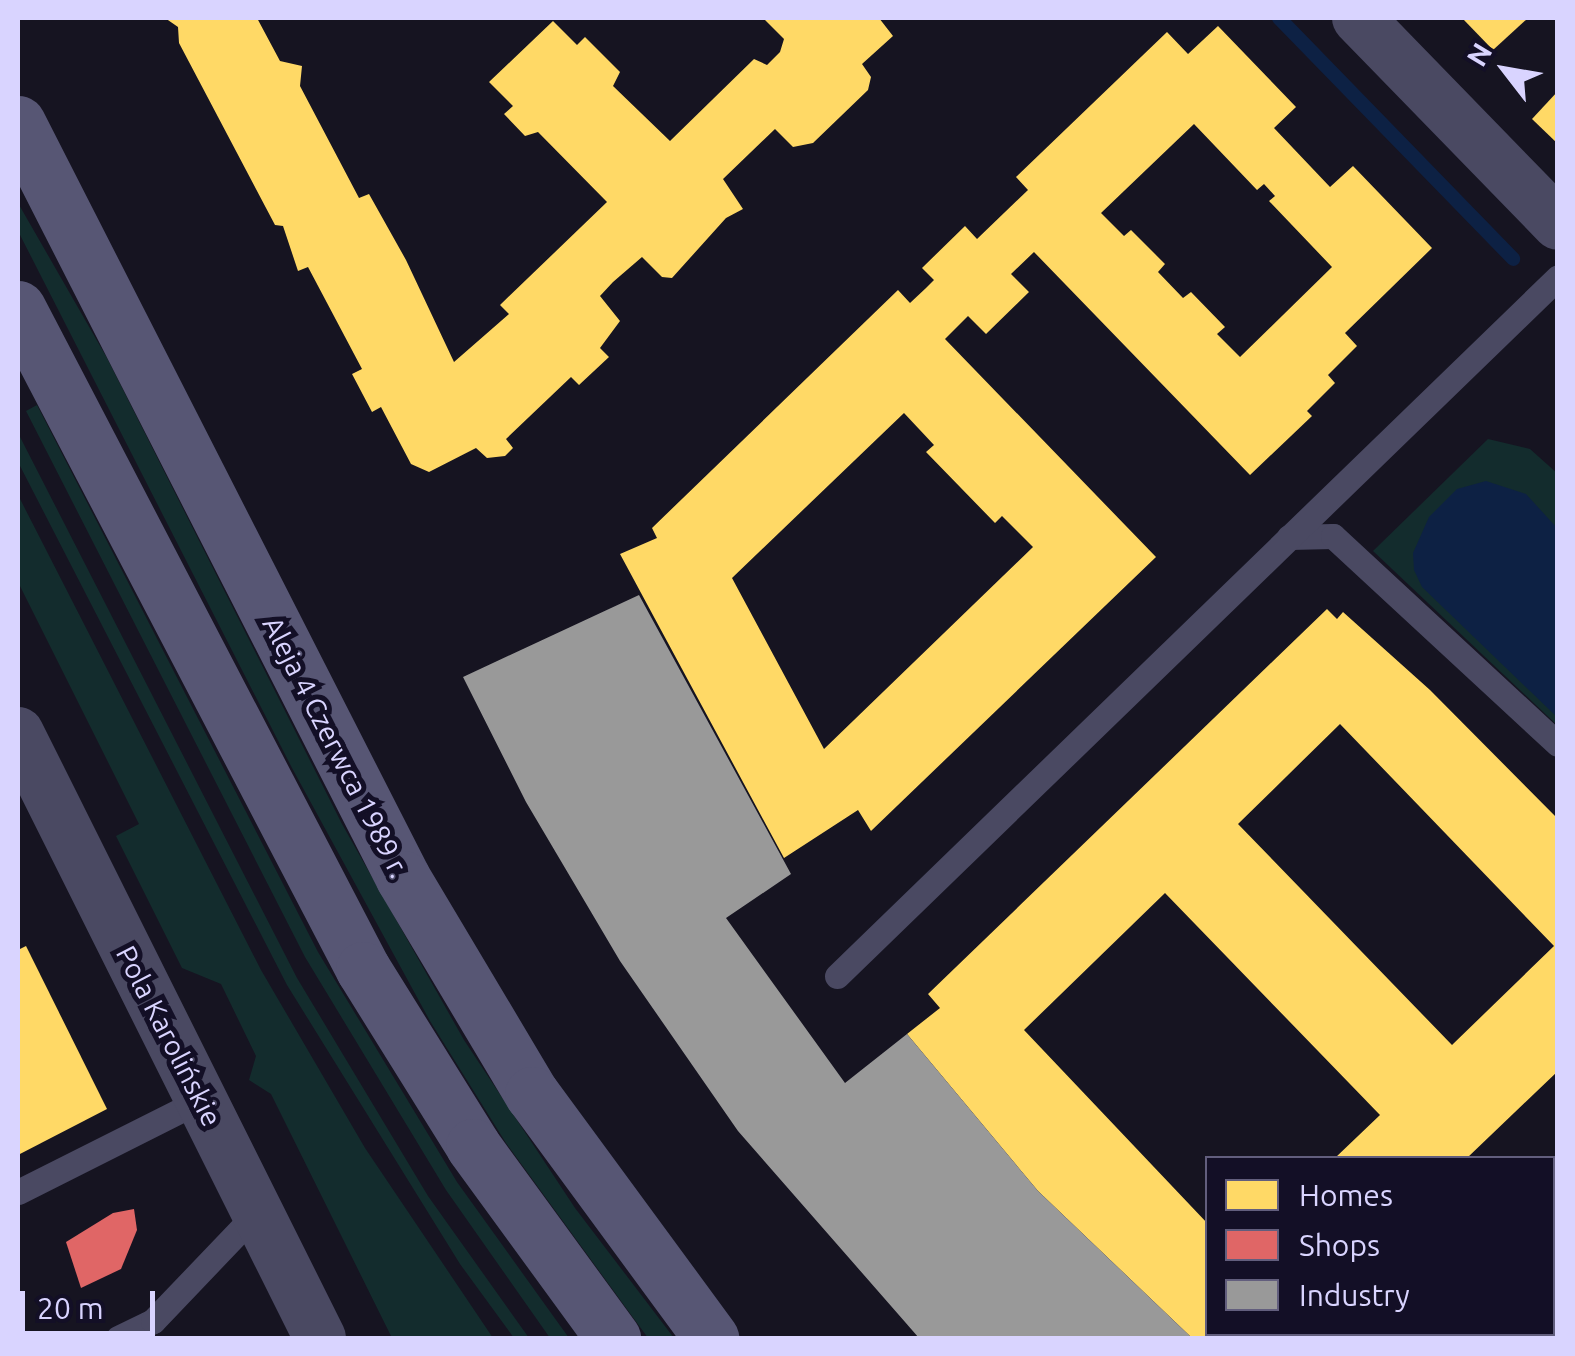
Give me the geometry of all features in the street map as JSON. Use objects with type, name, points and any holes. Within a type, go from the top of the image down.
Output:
[{"type":"main road","name":"Aleja 4 Czerwca 1989 r.","points":[[18,123],[440,942],[593,1184],[712,1338]]},
{"type":"main road","points":[[18,308],[362,969],[483,1162],[614,1338]]},
{"type":"street","points":[[1358,18],[1558,224]]},
{"type":"street","name":"Pola Karolińskie","points":[[18,733],[320,1338]]},
{"type":"lane","points":[[837,976],[1558,277]]},
{"type":"lane","points":[[1290,537],[1333,536],[1558,744]]},
{"type":"lane","points":[[18,1192],[201,1100]]},
{"type":"lane","points":[[118,1338],[153,1321],[257,1212]]},
{"type":"green space","points":[[18,203],[107,358],[342,824],[464,1040],[575,1208],[674,1338],[648,1338],[506,1143],[430,1021],[292,768],[18,231]]},
{"type":"green space","points":[[37,405],[318,952],[457,1182],[569,1338],[550,1338],[446,1190],[305,957],[26,411]]},
{"type":"green space","points":[[18,433],[297,978],[428,1196],[529,1338],[514,1338],[460,1264],[287,985],[18,462]]},
{"type":"green space","points":[[1488,439],[1530,449],[1558,474],[1557,725],[1373,551]]},
{"type":"green space","points":[[18,495],[261,970],[365,1148],[493,1338],[392,1338],[271,1094],[249,1080],[256,1056],[221,984],[182,968],[116,836],[139,824],[18,582]]},
{"type":"water","points":[[1486,481],[1526,494],[1557,528],[1557,717],[1422,587],[1414,570],[1413,553],[1429,517],[1457,489]]},
{"type":"building: Homes","points":[[165,18],[257,18],[280,61],[302,66],[300,86],[359,198],[369,194],[406,260],[454,362],[509,314],[500,305],[607,202],[538,132],[525,136],[504,114],[513,106],[489,82],[553,21],[577,45],[585,37],[620,72],[613,86],[670,141],[754,59],[767,65],[780,52],[784,39],[763,18],[879,18],[893,36],[862,64],[871,77],[868,90],[813,143],[793,147],[775,129],[723,179],[743,209],[726,218],[672,278],[662,277],[642,257],[600,296],[620,321],[600,348],[609,357],[579,385],[571,377],[506,439],[513,448],[505,456],[487,458],[476,448],[429,472],[411,464],[381,407],[372,412],[352,374],[362,369],[308,267],[298,271],[283,226],[275,225],[179,43],[178,27]]},
{"type":"building: Homes","points":[[1462,18],[1528,18],[1493,50]]},
{"type":"building: Homes","points":[[1218,26],[1296,107],[1274,128],[1330,187],[1353,166],[1432,248],[1345,333],[1357,346],[1328,375],[1335,383],[1307,411],[1312,416],[1250,475],[1034,252],[1011,274],[1029,292],[986,334],[968,316],[945,339],[1156,557],[871,831],[858,810],[784,858],[620,554],[657,538],[652,528],[898,290],[910,303],[926,288],[934,280],[922,268],[965,226],[977,239],[1028,190],[1016,177],[1167,32],[1188,54]],"holes":[[[1194,124],[1257,190],[1264,184],[1275,196],[1269,201],[1332,267],[1240,357],[1217,334],[1225,327],[1191,292],[1183,298],[1158,272],[1165,264],[1131,230],[1124,236],[1101,213]],[[904,413],[934,445],[926,452],[995,523],[1002,516],[1033,547],[824,749],[732,578]]]},
{"type":"building: Homes","points":[[1558,91],[1558,144],[1532,119]]},
{"type":"building: Homes","points":[[1327,609],[1337,619],[1343,612],[1430,690],[1558,819],[1558,1071],[1469,1156],[1337,1156],[1380,1115],[1165,893],[1024,1030],[1205,1221],[1205,1336],[1239,1336],[1192,1338],[1038,1191],[907,1034],[940,1008],[928,994]],"holes":[[[1340,724],[1554,946],[1452,1045],[1238,824]]]},
{"type":"building: Homes","points":[[26,946],[107,1109],[18,1155],[18,950]]},
{"type":"building: Homes","points":[[1558,1295],[1558,1338],[1513,1338],[1555,1336]]},
{"type":"building: Shops","points":[[134,1209],[137,1230],[121,1269],[81,1288],[66,1242],[113,1213]]},
{"type":"building: Industry","points":[[639,595],[791,874],[726,918],[845,1083],[907,1034],[1038,1191],[1192,1338],[919,1338],[738,1131],[620,961],[526,802],[463,677]]},
{"type":"waterway","points":[[1279,18],[1513,259]]}]
